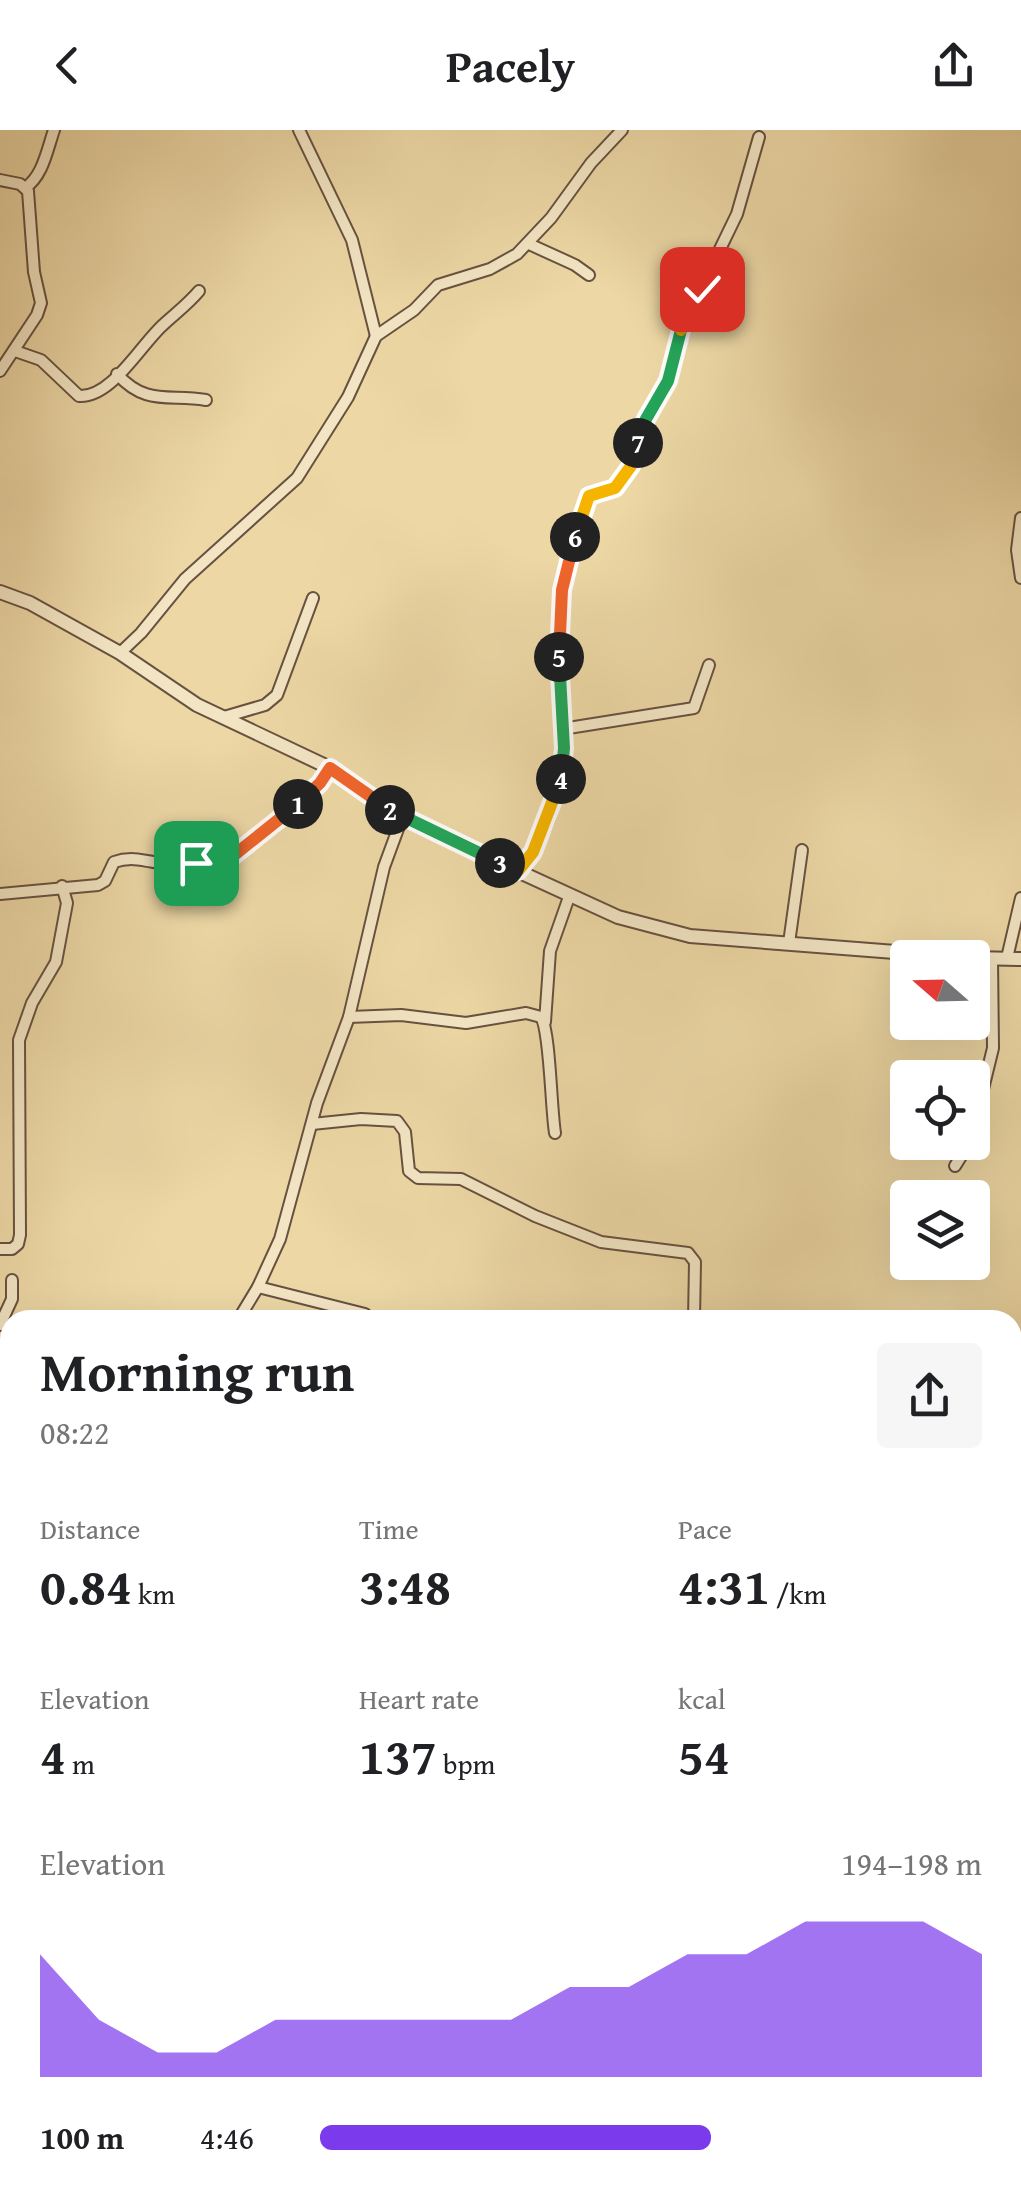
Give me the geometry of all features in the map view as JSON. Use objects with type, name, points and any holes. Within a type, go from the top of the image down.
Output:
[{"type":"street","points":[[25,188],[40,170],[54,130]]},
{"type":"street","points":[[299,130],[352,240],[376,336]]},
{"type":"street","points":[[120,653],[184,579],[297,478],[348,396],[376,336],[414,310],[438,284],[504,262],[529,244],[622,130]]},
{"type":"street","points":[[518,871],[533,852],[562,773],[562,590],[585,504],[594,492],[615,488],[631,466],[646,419],[668,381],[678,336],[737,214],[759,138]]},
{"type":"street","points":[[0,180],[25,188],[30,198],[34,272],[41,302],[37,316],[0,370]]},
{"type":"street","points":[[529,244],[575,265],[589,276]]},
{"type":"street","points":[[15,351],[42,360],[79,396],[90,395],[117,374],[165,322],[200,292]]},
{"type":"street","points":[[117,374],[132,389],[150,398],[206,400]]},
{"type":"street","points":[[1021,518],[1017,550],[1021,578]]},
{"type":"street","points":[[0,592],[30,603],[120,653],[172,690],[330,768],[402,818],[618,917],[690,936],[890,951]]},
{"type":"street","points":[[224,717],[266,706],[278,695],[313,598]]},
{"type":"street","points":[[562,730],[694,708],[709,665]]},
{"type":"street","points":[[0,894],[98,885],[105,881],[114,862],[122,859],[171,865],[225,860],[282,818],[320,783],[330,768]]},
{"type":"street","points":[[244,1310],[280,1239],[312,1124],[349,1017],[384,867],[402,818]]},
{"type":"street","points":[[789,943],[802,850]]},
{"type":"street","points":[[0,1249],[12,1249],[20,1235],[19,1040],[32,1004],[56,962],[66,903],[62,886]]},
{"type":"street","points":[[555,1133],[545,1022],[550,951],[570,897]]},
{"type":"street","points":[[990,1060],[1021,898]]},
{"type":"street","points":[[349,1017],[401,1016],[466,1023],[534,1014],[545,1022]]},
{"type":"street","points":[[312,1124],[361,1119],[398,1121],[405,1132],[409,1171],[418,1178],[461,1178],[535,1216],[601,1242],[688,1254],[695,1262],[694,1310]]},
{"type":"street","points":[[955,1166],[959,1160]]},
{"type":"street","points":[[7,1310],[12,1299],[12,1280]]},
{"type":"street","points":[[258,1287],[349,1310]]},
{"type":"route","points":[[196,863],[233,856],[282,818],[320,783],[330,768],[402,818],[435,834],[518,871],[526,862],[544,828],[562,773],[559,647],[567,562],[589,496],[615,488],[631,466],[646,419],[668,381],[678,336],[702,289]]}]
